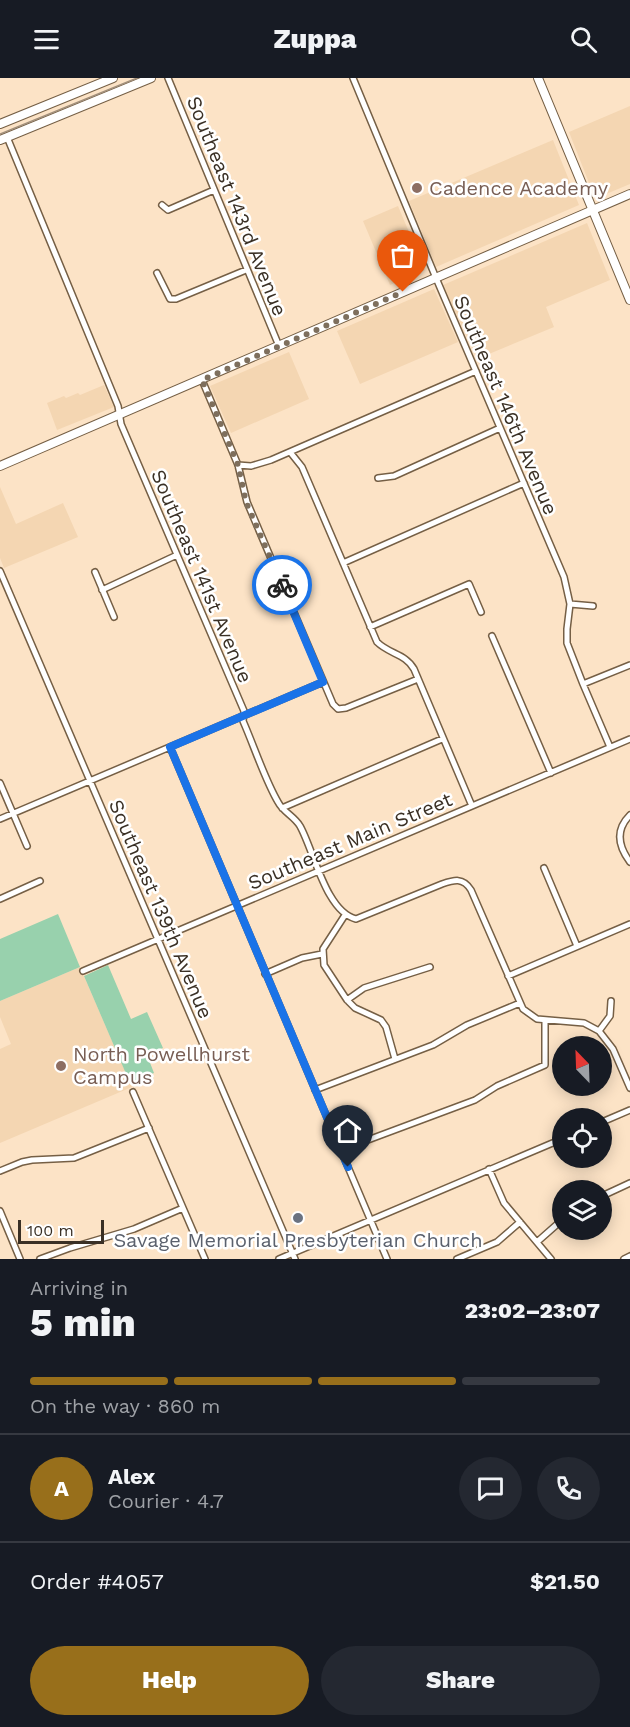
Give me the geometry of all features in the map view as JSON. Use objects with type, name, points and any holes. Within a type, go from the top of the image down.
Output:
[{"type":"main road","points":[[0,466],[630,194]]},
{"type":"street","points":[[1,122],[113,78]]},
{"type":"street","points":[[3,138],[151,78]]},
{"type":"street","name":"Southeast 143rd Avenue","points":[[168,78],[279,346]]},
{"type":"street","name":"Southeast 146th Avenue","points":[[353,78],[564,577],[570,604],[567,643],[610,747]]},
{"type":"street","points":[[538,78],[630,300]]},
{"type":"street","name":"Southeast 141st Avenue","points":[[3,138],[114,396],[121,424],[240,702],[243,721],[278,802],[299,825],[331,895],[345,915]]},
{"type":"street","points":[[162,205],[168,210],[214,190]]},
{"type":"street","points":[[158,273],[170,299],[176,299],[246,270]]},
{"type":"street","points":[[238,465],[261,464],[476,371]]},
{"type":"street","points":[[202,380],[238,465],[246,502],[333,704],[338,709],[346,708],[418,679]]},
{"type":"street","points":[[378,477],[394,476],[500,428]]},
{"type":"street","points":[[290,452],[302,467],[377,642],[411,663],[472,806]]},
{"type":"street","points":[[343,563],[524,483]]},
{"type":"street","points":[[102,590],[177,555]]},
{"type":"street","name":"Southeast 139th Avenue","points":[[0,571],[294,1256]]},
{"type":"street","points":[[95,572],[114,617]]},
{"type":"street","points":[[370,627],[469,584],[481,612]]},
{"type":"street","points":[[570,604],[593,606]]},
{"type":"street","points":[[492,636],[551,773]]},
{"type":"street","points":[[583,684],[630,664]]},
{"type":"street","points":[[0,819],[323,682]]},
{"type":"street","points":[[282,808],[442,739]]},
{"type":"street","name":"Southeast Main Street","points":[[83,971],[630,739]]},
{"type":"street","points":[[170,747],[387,1259]]},
{"type":"street","points":[[0,783],[27,846]]},
{"type":"street","points":[[630,815],[623,822],[619,833],[620,847],[630,862]]},
{"type":"street","points":[[543,868],[577,946]]},
{"type":"street","points":[[395,1059],[386,1027],[381,1020],[355,1008],[347,1000],[329,975],[322,954],[326,943],[345,915],[356,920],[451,880],[459,880],[469,886],[519,1003],[532,1016],[545,1020],[584,1023],[599,1031],[613,1048],[630,1088]]},
{"type":"street","points":[[0,898],[40,882]]},
{"type":"street","points":[[508,975],[630,924]]},
{"type":"street","points":[[265,974],[302,958],[322,954]]},
{"type":"street","points":[[347,1000],[364,988],[430,967]]},
{"type":"street","points":[[599,1031],[610,1016],[611,1001]]},
{"type":"street","points":[[315,1090],[433,1046],[467,1025],[519,1003]]},
{"type":"street","points":[[341,1150],[475,1100],[497,1086],[545,1065],[545,1020]]},
{"type":"street","points":[[133,1092],[204,1259]]},
{"type":"street","points":[[612,1118],[630,1110]]},
{"type":"street","points":[[0,1171],[32,1160],[74,1158],[149,1128]]},
{"type":"street","points":[[279,1259],[294,1256],[370,1219],[552,1142]]},
{"type":"street","points":[[489,1169],[501,1197],[551,1259]]},
{"type":"street","points":[[612,1191],[630,1183]]},
{"type":"street","points":[[40,1259],[134,1229],[183,1208]]},
{"type":"street","points":[[0,1211],[20,1259]]},
{"type":"street","points":[[457,1259],[497,1242],[519,1222]]},
{"type":"street","points":[[537,1242],[552,1229]]},
{"type":"street","points":[[624,1259],[630,1256]]},
{"type":"shaded area","points":[[630,106],[630,184],[599,197],[593,193],[569,132]]},
{"type":"shaded area","points":[[553,140],[579,205],[436,267],[409,201]]},
{"type":"shaded area","points":[[398,206],[425,270],[390,285],[363,221]]},
{"type":"shaded area","points":[[587,223],[610,280],[546,307],[554,327],[477,359],[443,285]]},
{"type":"shaded area","points":[[434,289],[458,342],[360,384],[337,331]]},
{"type":"shaded area","points":[[289,352],[309,399],[231,433],[210,386]]},
{"type":"shaded area","points":[[104,385],[114,407],[57,430],[47,403],[64,396],[66,398],[78,393],[80,395]]},
{"type":"shaded area","points":[[0,487],[16,524],[63,503],[78,537],[4,568],[0,558]]},
{"type":"shaded area","name":"North Powellhurst Campus","points":[[80,967],[132,1087],[0,1143],[0,1049],[11,1044],[0,1017],[0,1001]]},
{"type":"green space","points":[[58,914],[80,967],[0,1001],[0,939]]},
{"type":"green space","points":[[108,965],[131,1019],[147,1012],[163,1048],[147,1055],[154,1073],[130,1083],[84,976]]},
{"type":"tram line","points":[[0,134],[137,78]]},
{"type":"way so far","points":[[282,585],[246,502],[238,465],[202,380],[403,292]]},
{"type":"place","name":"Cadence Academy","points":[[417,188]]},
{"type":"place","name":"North Powellhurst Campus","points":[[61,1066]]},
{"type":"place","name":"Savage Memorial Presbyterian Church","points":[[298,1218]]},
{"type":"route","points":[[282,585],[323,682],[170,747],[348,1167]]}]
